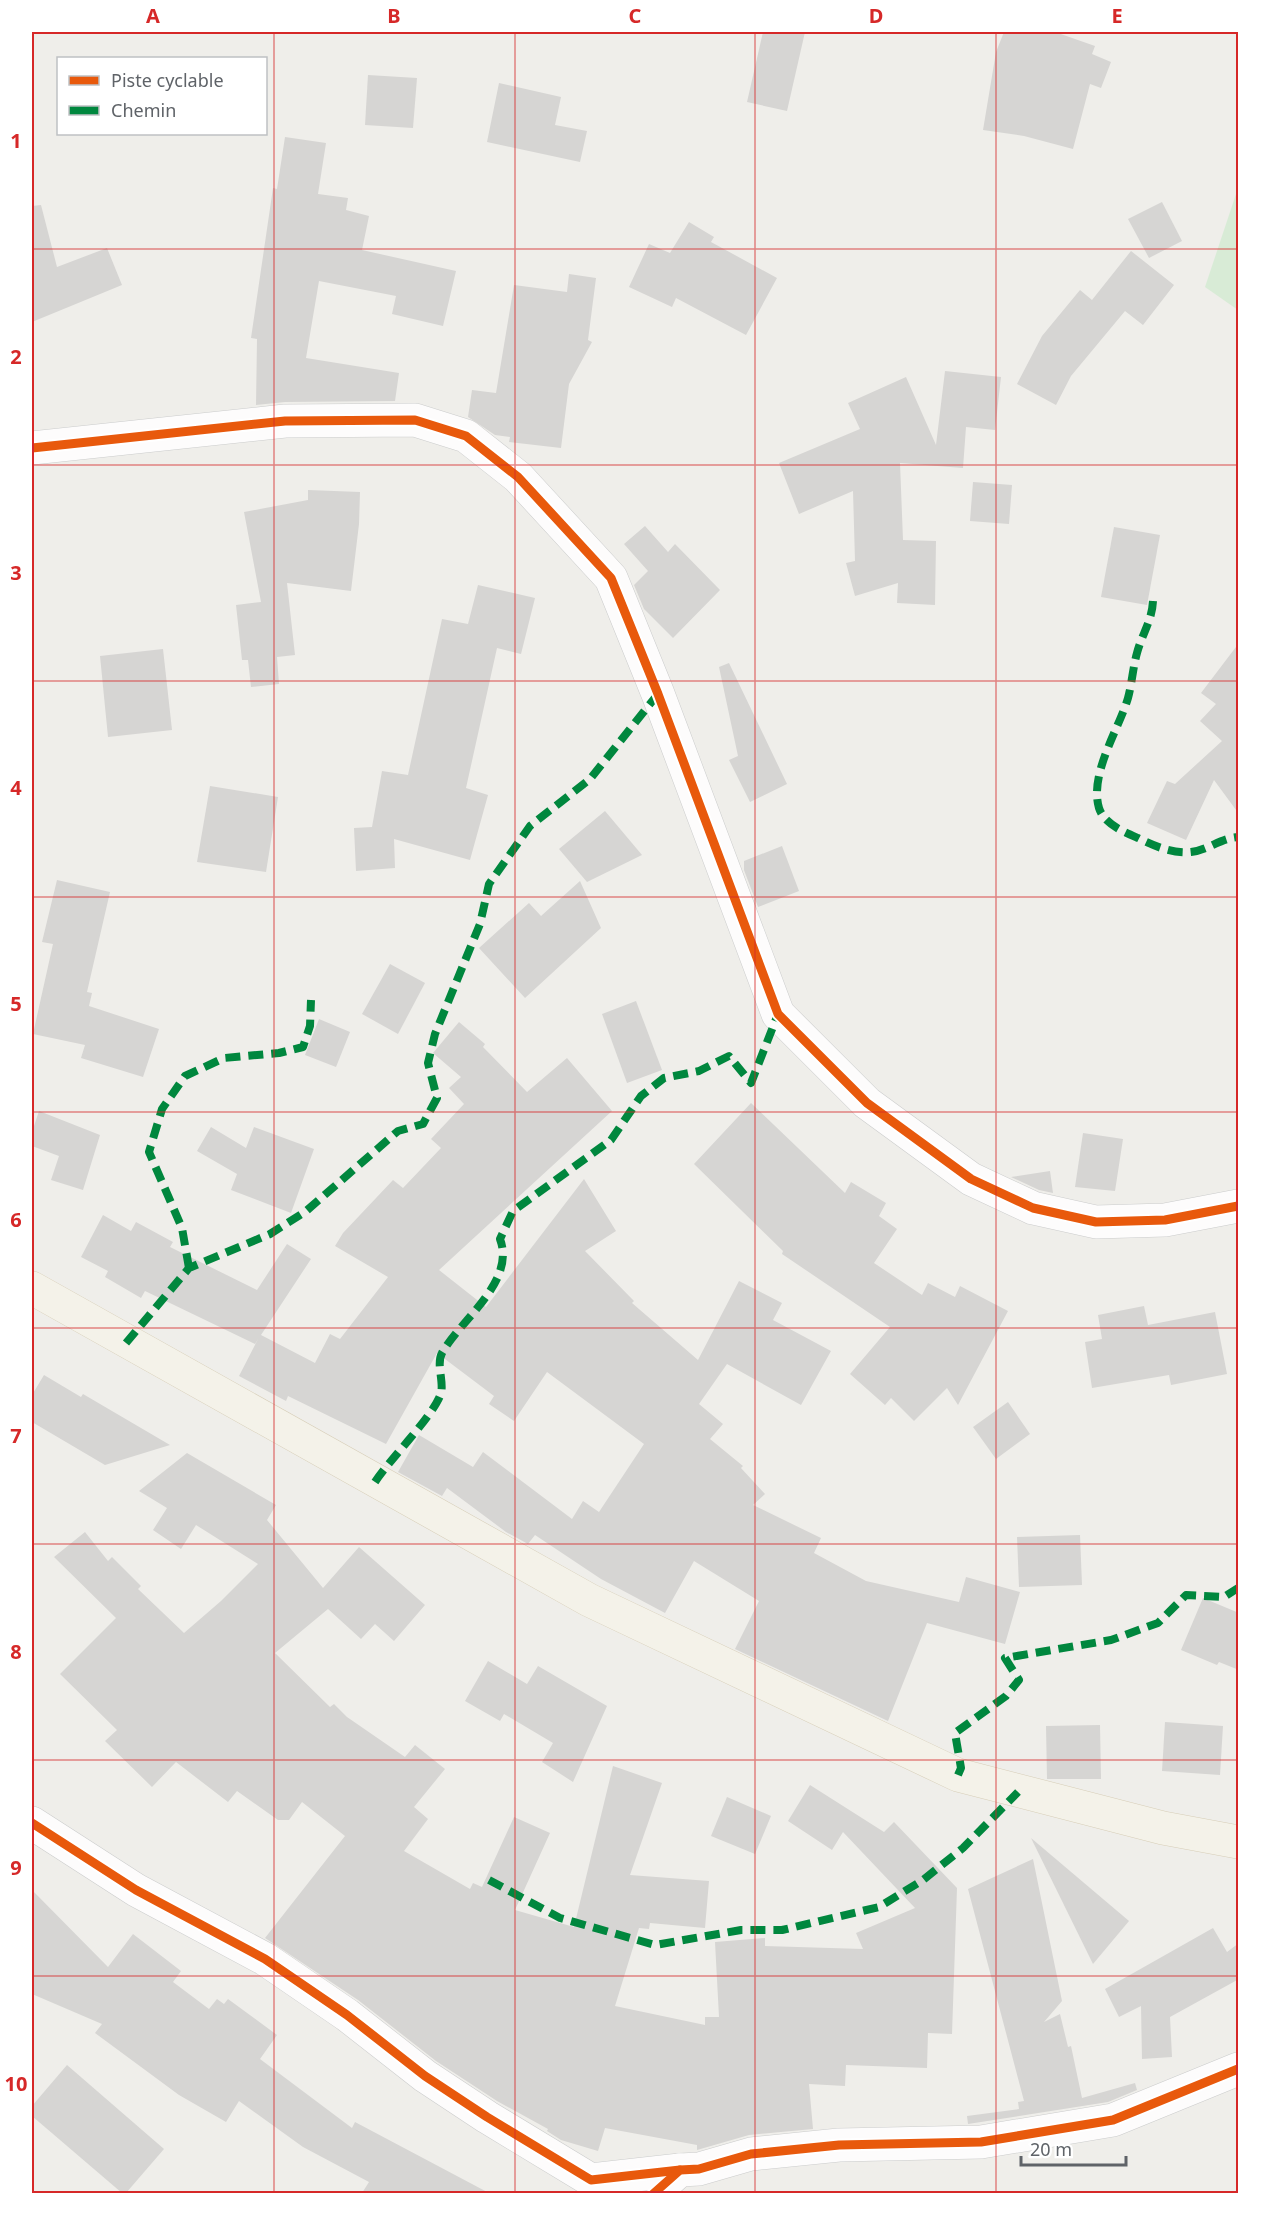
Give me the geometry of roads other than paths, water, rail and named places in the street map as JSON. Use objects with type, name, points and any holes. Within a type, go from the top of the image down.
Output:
[{"type":"main road","points":[[32,1288],[589,1600],[958,1775],[1163,1828],[1239,1842]]},
{"type":"street","points":[[32,448],[285,421],[415,420],[466,436],[518,477],[611,578],[658,694],[778,1014],[867,1103],[971,1179],[1033,1208],[1096,1222],[1166,1220],[1239,1206]]},
{"type":"street","points":[[32,1823],[136,1890],[265,1959],[347,2015],[425,2076],[487,2118],[591,2180],[699,2169],[751,2154],[839,2145],[981,2142],[1113,2120],[1239,2070]]},
{"type":"street","points":[[653,2193],[680,2170]]}]
